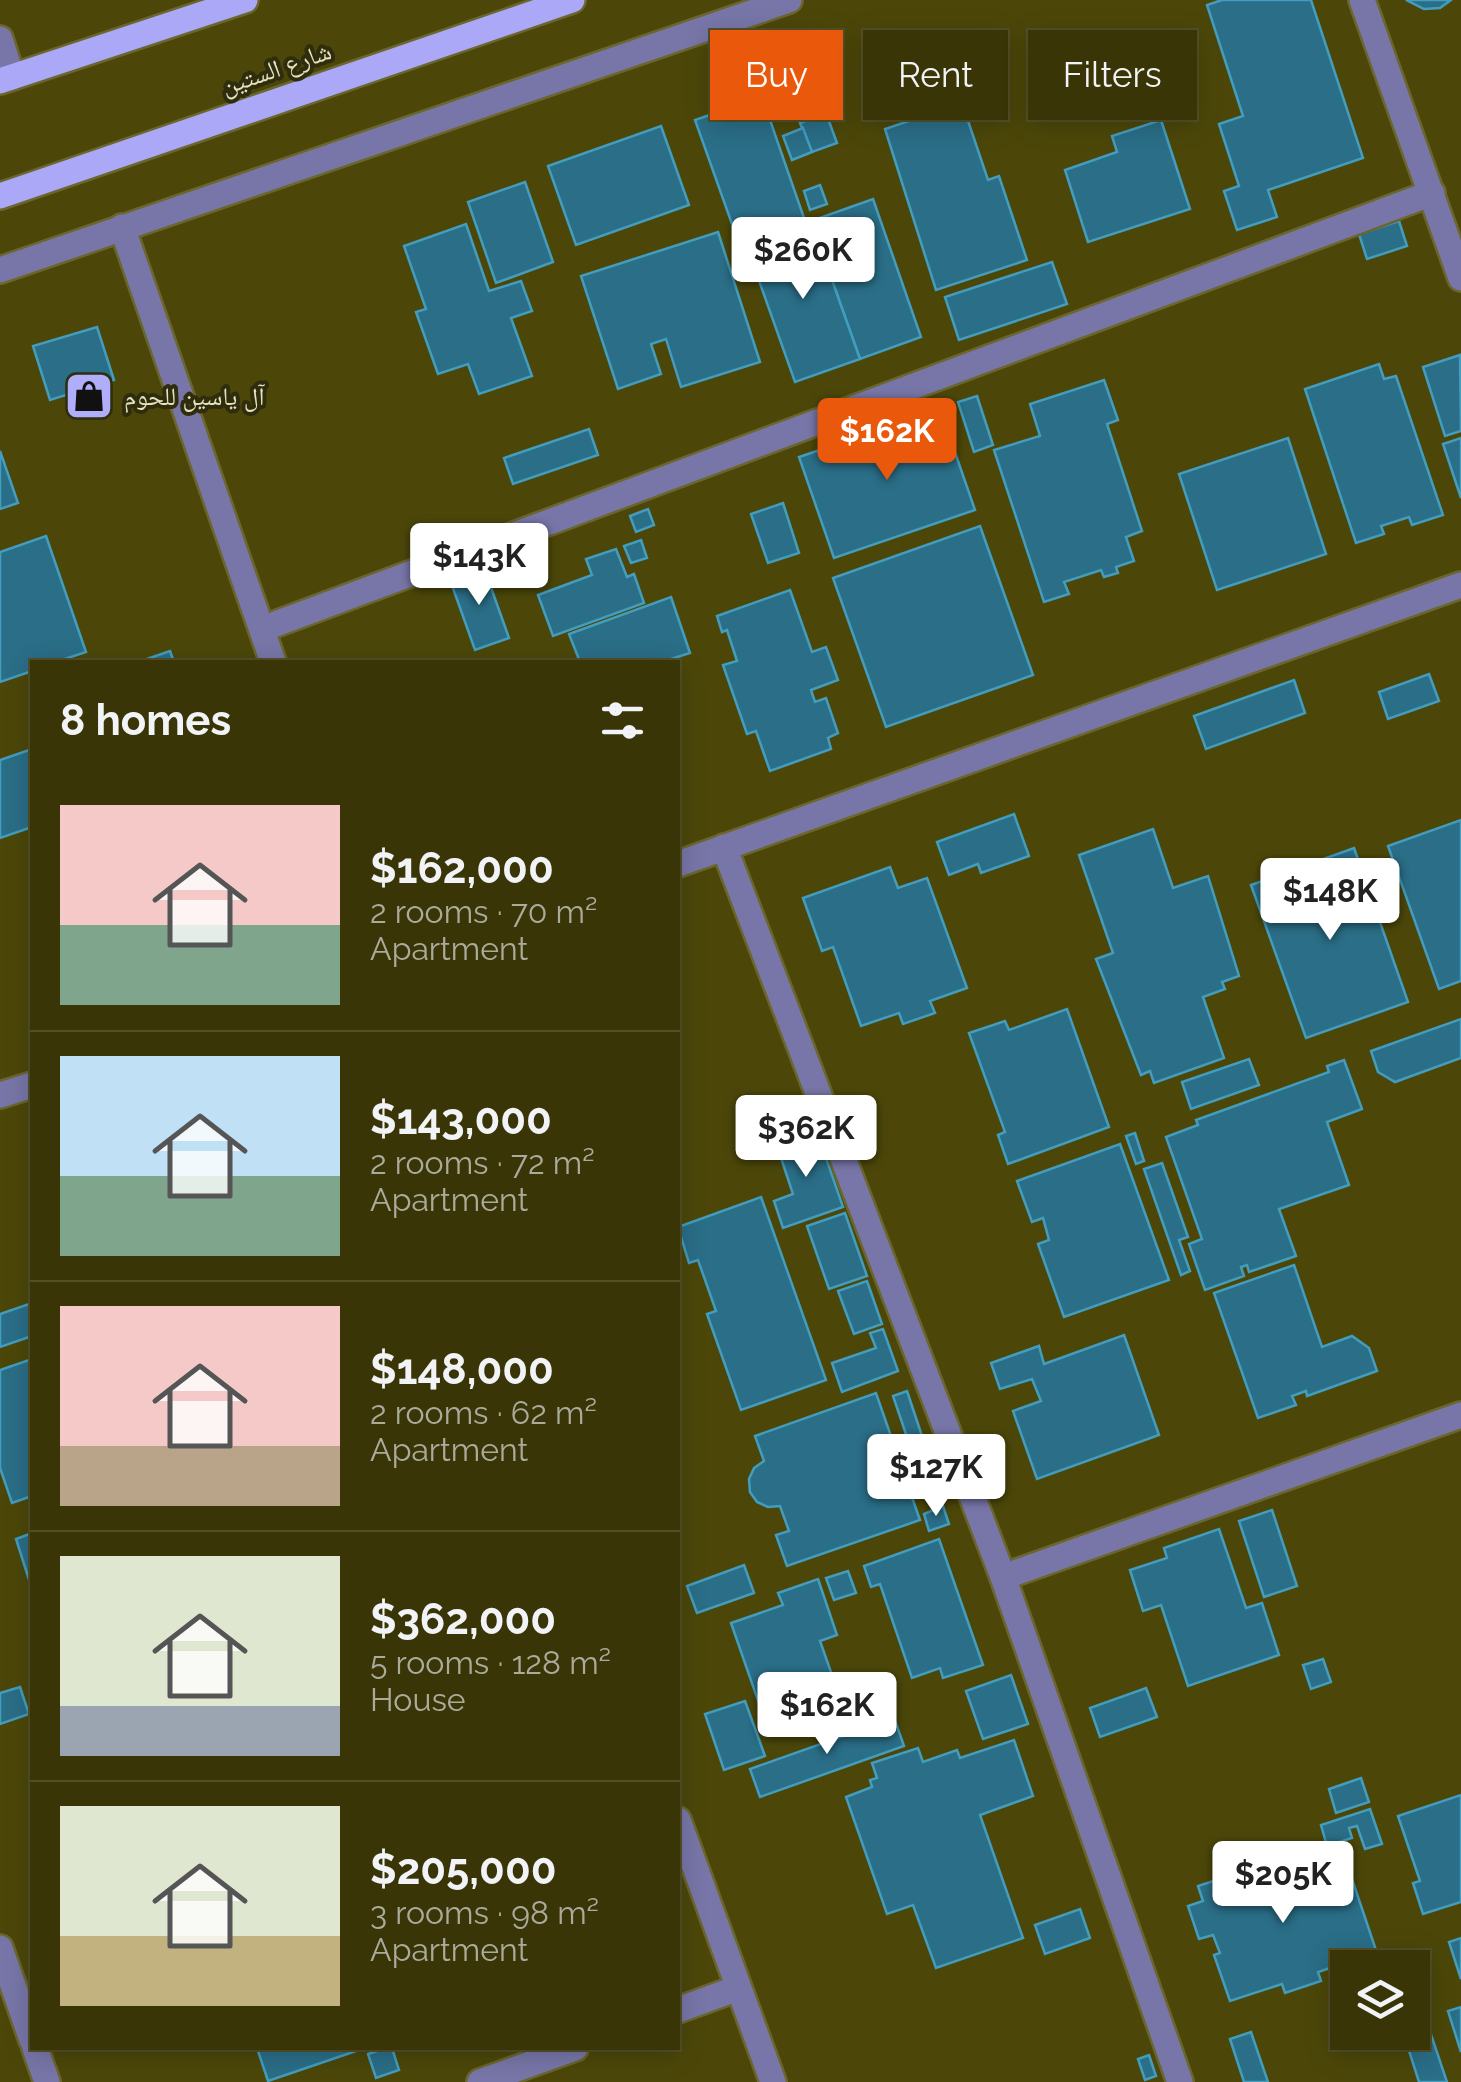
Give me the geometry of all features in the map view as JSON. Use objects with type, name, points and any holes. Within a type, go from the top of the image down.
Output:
[{"type":"main road","points":[[6,79],[245,0]]},
{"type":"main road","name":"شارع الستين","points":[[0,196],[572,0]]},
{"type":"street","points":[[0,270],[788,0]]},
{"type":"street","points":[[1362,0],[1461,278]]},
{"type":"street","points":[[0,39],[6,79]]},
{"type":"street","points":[[262,629],[1432,193]]},
{"type":"street","points":[[122,227],[272,660]]},
{"type":"street","points":[[680,863],[1461,584]]},
{"type":"street","points":[[724,847],[1003,1577],[1180,2082]]},
{"type":"street","points":[[0,1095],[30,1085]]},
{"type":"street","points":[[1003,1577],[1461,1415]]},
{"type":"street","points":[[680,1826],[772,2082]]},
{"type":"street","points":[[0,1948],[30,2034]]},
{"type":"street","points":[[680,2009],[738,1988]]},
{"type":"street","points":[[36,2050],[47,2082]]},
{"type":"street","points":[[480,2082],[569,2050]]},
{"type":"building","points":[[1222,0],[1311,0],[1363,158],[1268,190],[1277,217],[1237,230],[1224,191],[1239,186],[1219,124],[1243,116],[1207,5]]},
{"type":"building","points":[[1406,0],[1451,0],[1440,8],[1424,9]]},
{"type":"building","points":[[710,115],[710,120],[770,120],[804,218],[738,241],[695,120]]},
{"type":"building","points":[[829,120],[837,143],[812,152],[800,123]]},
{"type":"building","points":[[912,120],[968,120],[988,180],[999,176],[1027,260],[936,290],[885,129]]},
{"type":"building","points":[[1161,120],[1190,209],[1088,242],[1065,170],[1117,152],[1112,136]]},
{"type":"building","points":[[661,126],[689,205],[576,245],[548,166]]},
{"type":"building","points":[[803,128],[812,152],[792,160],[783,136]]},
{"type":"building","points":[[525,182],[553,262],[496,283],[468,202]]},
{"type":"building","points":[[820,185],[827,204],[810,210],[804,191]]},
{"type":"building","points":[[873,199],[921,337],[860,359],[811,221]]},
{"type":"building","points":[[811,221],[860,359],[795,382],[746,244]]},
{"type":"building","points":[[1399,221],[1407,246],[1367,259],[1359,234]]},
{"type":"building","points":[[466,224],[489,291],[521,281],[532,311],[511,318],[532,376],[479,394],[468,364],[438,374],[416,312],[426,309],[404,246]]},
{"type":"building","points":[[718,232],[760,362],[681,387],[666,339],[651,344],[661,374],[618,389],[581,276]]},
{"type":"building","points":[[1052,262],[1067,304],[959,340],[945,297]]},
{"type":"building","points":[[97,327],[114,380],[50,400],[33,346]]},
{"type":"building","points":[[1460,355],[1461,431],[1445,436],[1423,367]]},
{"type":"building","points":[[1379,364],[1384,379],[1396,376],[1443,515],[1412,525],[1409,517],[1381,526],[1384,534],[1356,543],[1305,389]]},
{"type":"building","points":[[1104,380],[1118,420],[1107,424],[1142,531],[1126,537],[1134,561],[1116,567],[1118,573],[1104,577],[1101,570],[1064,582],[1069,594],[1044,602],[994,450],[1040,436],[1030,404]]},
{"type":"building","points":[[977,396],[993,445],[974,452],[958,402]]},
{"type":"building","points":[[940,409],[975,510],[834,558],[799,457]]},
{"type":"building","points":[[589,429],[598,455],[513,484],[504,458]]},
{"type":"building","points":[[1288,438],[1326,554],[1217,590],[1179,474]]},
{"type":"building","points":[[1461,438],[1461,498],[1443,444]]},
{"type":"building","points":[[0,451],[18,503],[0,509]]},
{"type":"building","points":[[783,503],[799,553],[768,563],[751,514]]},
{"type":"building","points":[[648,509],[654,525],[636,532],[630,516]]},
{"type":"building","points":[[980,526],[1033,675],[886,727],[833,578]]},
{"type":"building","points":[[46,536],[86,652],[62,660],[30,660],[30,672],[0,682],[0,552]]},
{"type":"building","points":[[641,540],[647,558],[631,563],[624,546]]},
{"type":"building","points":[[616,549],[627,577],[634,574],[644,603],[553,636],[538,595],[592,575],[586,559]]},
{"type":"building","points":[[483,565],[509,638],[475,650],[449,577]]},
{"type":"building","points":[[790,590],[812,652],[826,647],[838,680],[811,690],[815,702],[826,698],[838,733],[828,738],[831,749],[770,771],[756,731],[747,734],[723,665],[737,661],[727,630],[722,632],[717,616]]},
{"type":"building","points":[[671,597],[690,653],[668,660],[579,660],[569,634]]},
{"type":"building","points":[[170,651],[173,660],[144,660]]},
{"type":"building","points":[[1429,674],[1439,701],[1388,719],[1379,692]]},
{"type":"building","points":[[1294,680],[1305,713],[1206,749],[1194,716]]},
{"type":"building","points":[[30,750],[30,828],[0,838],[0,760]]},
{"type":"building","points":[[1014,814],[1029,856],[981,873],[978,864],[949,875],[937,842]]},
{"type":"building","points":[[1461,820],[1461,981],[1439,989],[1388,846]]},
{"type":"building","points":[[1153,829],[1173,888],[1208,876],[1239,976],[1222,982],[1225,989],[1203,997],[1224,1058],[1154,1083],[1150,1071],[1141,1075],[1096,959],[1113,953],[1079,855]]},
{"type":"building","points":[[1354,848],[1408,1002],[1306,1038],[1251,885]]},
{"type":"building","points":[[890,867],[898,888],[927,878],[967,988],[930,1001],[935,1013],[903,1024],[899,1013],[861,1026],[833,947],[822,951],[803,898]]},
{"type":"building","points":[[1067,1009],[1109,1127],[1008,1164],[998,1135],[1005,1132],[969,1033],[1005,1021],[1009,1030]]},
{"type":"building","points":[[1461,1019],[1461,1058],[1395,1082],[1378,1072],[1371,1051]]},
{"type":"building","points":[[1249,1059],[1259,1085],[1191,1109],[1182,1082]]},
{"type":"building","points":[[1344,1060],[1362,1109],[1327,1122],[1349,1185],[1279,1209],[1296,1256],[1249,1272],[1247,1265],[1241,1267],[1244,1276],[1205,1290],[1189,1244],[1202,1239],[1166,1137],[1198,1125],[1196,1120],[1329,1072],[1327,1066]]},
{"type":"building","points":[[816,1129],[843,1207],[783,1228],[774,1201],[793,1194],[776,1143]]},
{"type":"building","points":[[1135,1133],[1144,1161],[1136,1164],[1126,1136]]},
{"type":"building","points":[[1120,1144],[1169,1280],[1064,1317],[1038,1244],[1049,1240],[1043,1218],[1032,1222],[1017,1181]]},
{"type":"building","points":[[1162,1163],[1188,1237],[1179,1240],[1190,1271],[1181,1275],[1144,1169]]},
{"type":"building","points":[[761,1197],[826,1380],[741,1410],[707,1314],[716,1311],[698,1260],[689,1263],[680,1226]]},
{"type":"building","points":[[845,1213],[867,1276],[829,1289],[807,1226]]},
{"type":"building","points":[[1294,1265],[1322,1347],[1352,1336],[1369,1348],[1377,1371],[1307,1396],[1306,1391],[1292,1396],[1296,1405],[1258,1418],[1214,1293]]},
{"type":"building","points":[[867,1281],[882,1324],[854,1334],[838,1291]]},
{"type":"building","points":[[30,1304],[30,1337],[0,1347],[0,1314]]},
{"type":"building","points":[[883,1329],[898,1371],[842,1392],[832,1363],[876,1348],[870,1333]]},
{"type":"building","points":[[1124,1335],[1159,1435],[1037,1479],[1013,1411],[1041,1401],[1032,1379],[1000,1389],[991,1363],[1039,1346],[1044,1364]]},
{"type":"building","points":[[30,1360],[30,1497],[12,1503],[0,1468],[0,1370]]},
{"type":"building","points":[[907,1391],[929,1457],[901,1466],[920,1520],[787,1566],[776,1535],[789,1531],[780,1506],[768,1507],[757,1502],[750,1492],[749,1479],[754,1468],[764,1461],[755,1436],[876,1393],[894,1445],[908,1440],[893,1396]]},
{"type":"building","points":[[943,1506],[949,1524],[929,1531],[924,1514]]},
{"type":"building","points":[[1272,1510],[1297,1586],[1264,1597],[1239,1521]]},
{"type":"building","points":[[1219,1529],[1246,1608],[1262,1603],[1279,1655],[1188,1686],[1161,1605],[1143,1611],[1130,1570],[1167,1558],[1164,1548]]},
{"type":"building","points":[[30,1534],[30,1583],[16,1539]]},
{"type":"building","points":[[939,1539],[983,1665],[943,1678],[940,1668],[912,1678],[880,1584],[871,1587],[864,1566]]},
{"type":"building","points":[[744,1565],[754,1593],[697,1613],[687,1586]]},
{"type":"building","points":[[848,1571],[856,1593],[834,1600],[826,1578]]},
{"type":"building","points":[[818,1579],[837,1635],[820,1641],[844,1709],[770,1735],[731,1623],[783,1605],[778,1593]]},
{"type":"building","points":[[1323,1659],[1331,1682],[1311,1689],[1303,1665]]},
{"type":"building","points":[[1011,1675],[1028,1724],[983,1739],[966,1691]]},
{"type":"building","points":[[20,1687],[29,1714],[0,1724],[0,1693]]},
{"type":"building","points":[[1146,1688],[1157,1717],[1100,1737],[1090,1708]]},
{"type":"building","points":[[745,1701],[765,1756],[724,1770],[705,1714]]},
{"type":"building","points":[[894,1718],[904,1746],[760,1797],[750,1769]]},
{"type":"building","points":[[1014,1740],[1033,1796],[980,1815],[1023,1938],[936,1968],[913,1905],[887,1914],[846,1797],[872,1787],[870,1780],[877,1778],[872,1763],[918,1748],[923,1762],[957,1750],[960,1758]]},
{"type":"building","points":[[1361,1778],[1369,1802],[1336,1813],[1329,1789]]},
{"type":"building","points":[[1461,1795],[1461,1902],[1423,1914],[1413,1883],[1420,1881],[1398,1816]]},
{"type":"building","points":[[1370,1809],[1382,1844],[1365,1849],[1357,1826],[1349,1828],[1352,1838],[1327,1846],[1321,1825]]},
{"type":"building","points":[[1302,1852],[1311,1880],[1348,1867],[1376,1950],[1330,1950],[1330,1968],[1318,1972],[1321,1981],[1285,1993],[1282,1984],[1230,2001],[1214,1955],[1220,1953],[1213,1935],[1199,1939],[1188,1906],[1203,1901],[1198,1886]]},
{"type":"building","points":[[1080,1909],[1090,1938],[1045,1954],[1035,1925]]},
{"type":"building","points":[[1461,1938],[1461,1979],[1449,1942]]},
{"type":"building","points":[[1461,2007],[1461,2052],[1448,2011]]},
{"type":"building","points":[[1430,2031],[1447,2082],[1419,2082],[1409,2050],[1430,2050]]},
{"type":"building","points":[[1251,2032],[1268,2082],[1244,2082],[1230,2039]]},
{"type":"building","points":[[258,2050],[359,2050],[268,2081]]},
{"type":"building","points":[[393,2050],[399,2070],[376,2078],[368,2054]]},
{"type":"building","points":[[1149,2055],[1156,2076],[1145,2080],[1138,2059]]},
{"type":"place","name":"آل ياسين للحوم","points":[[89,396]]}]
